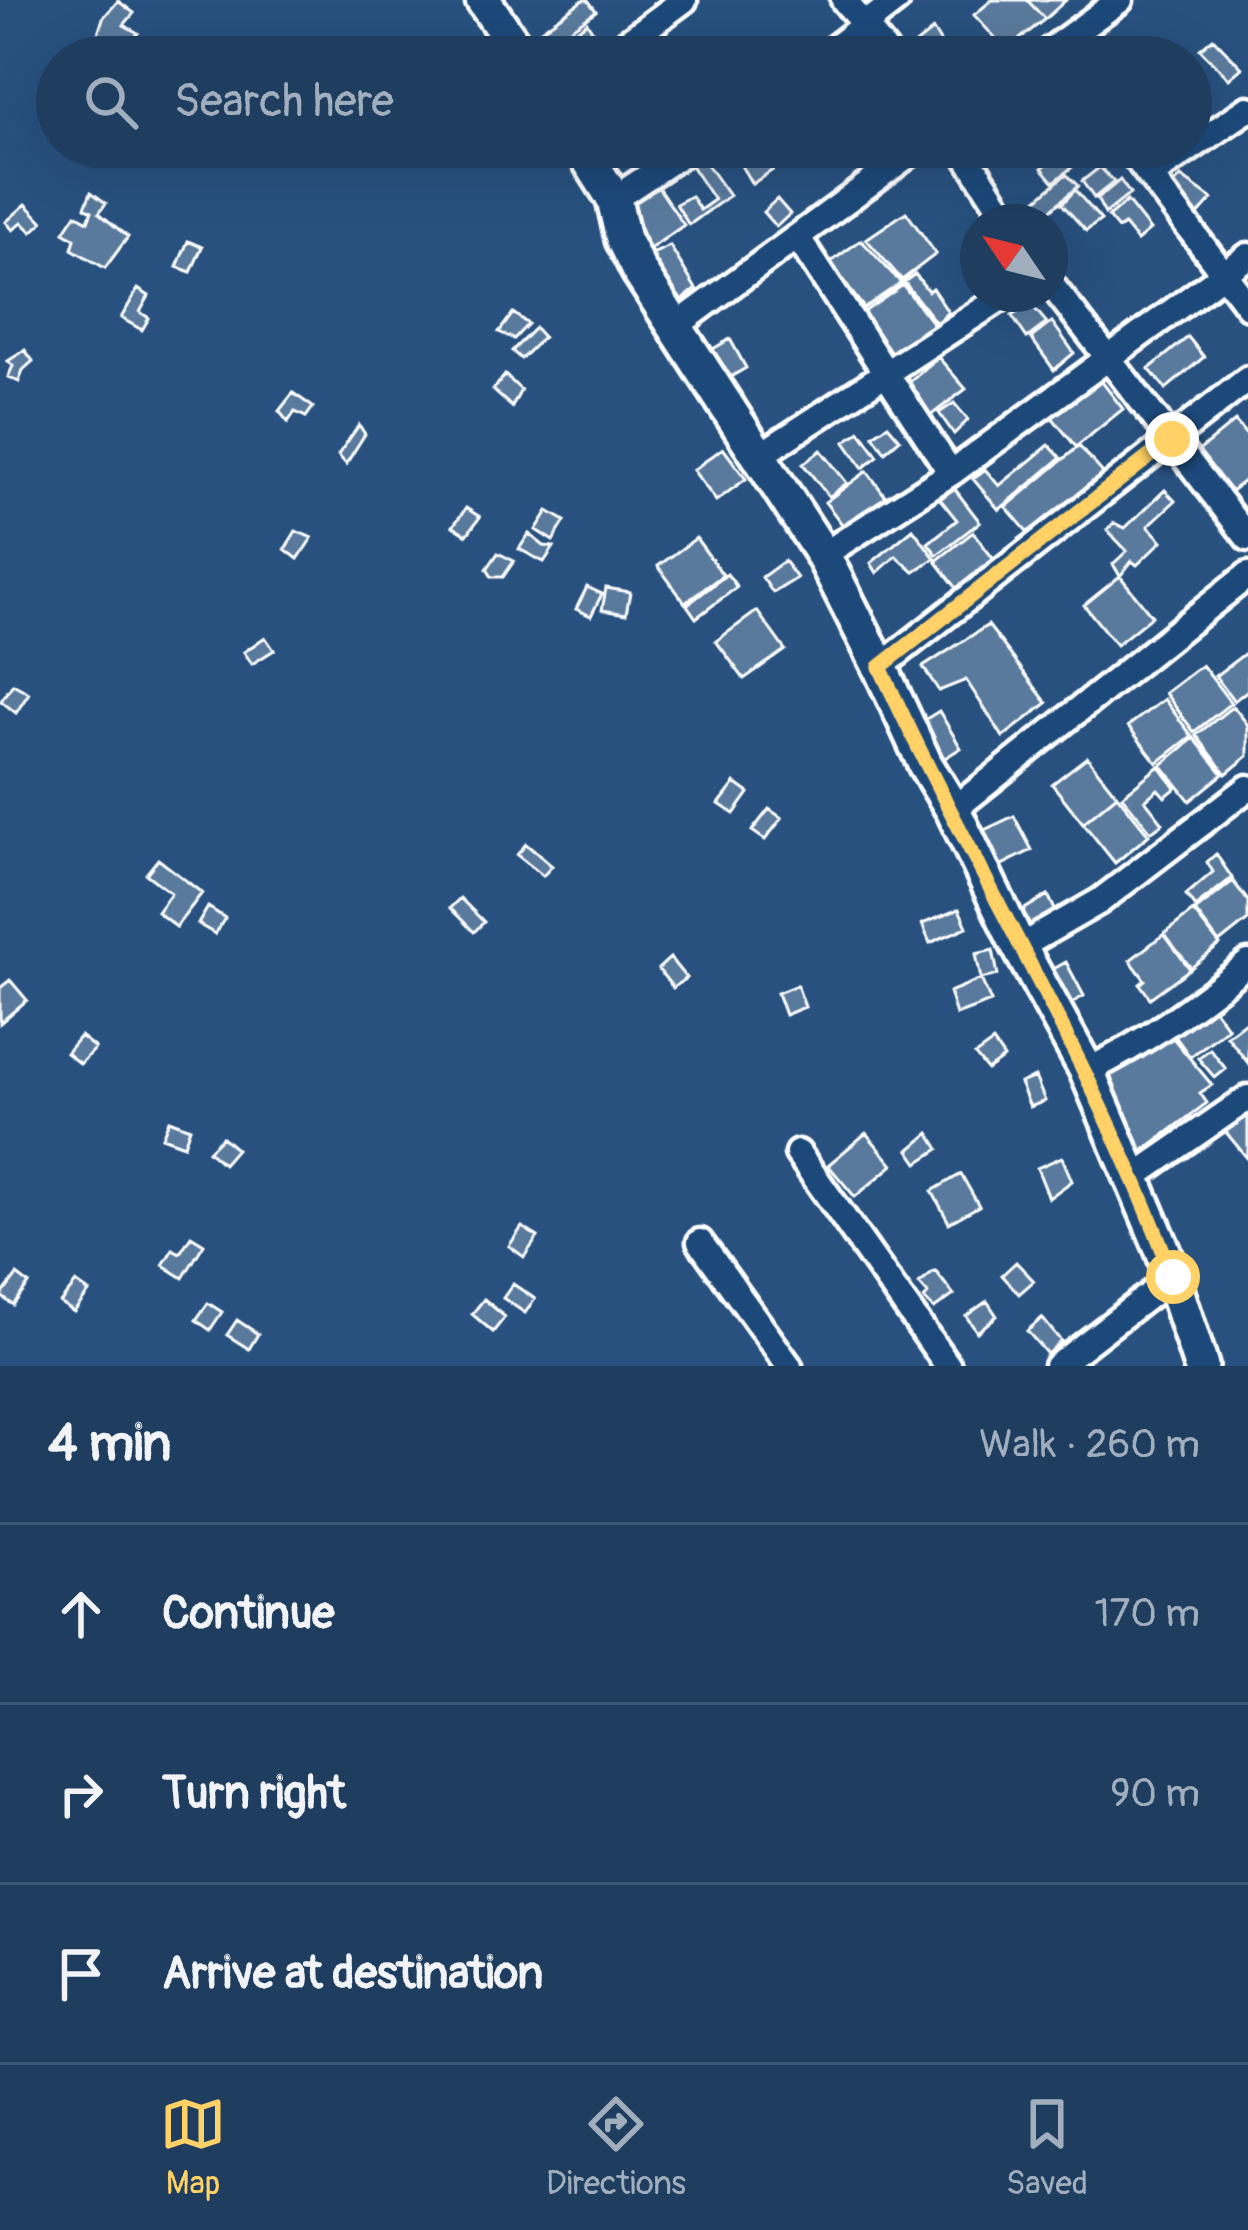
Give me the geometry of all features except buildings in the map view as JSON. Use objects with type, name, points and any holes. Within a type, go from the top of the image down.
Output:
[{"type":"street","points":[[483,0],[508,36]]},
{"type":"street","points":[[635,36],[684,0]]},
{"type":"street","points":[[844,0],[872,36]]},
{"type":"street","points":[[852,36],[897,0]]},
{"type":"street","points":[[1070,36],[1104,5]]},
{"type":"street","points":[[1212,133],[1248,109]]},
{"type":"street","points":[[594,168],[614,199],[622,239],[823,555],[925,764],[1087,1071],[1173,1277],[1201,1366]]},
{"type":"street","points":[[614,199],[660,168]]},
{"type":"street","points":[[676,326],[891,168]]},
{"type":"street","points":[[974,168],[997,204]]},
{"type":"street","points":[[1145,168],[1248,306]]},
{"type":"street","points":[[1151,175],[1161,168]]},
{"type":"street","points":[[798,238],[951,472]]},
{"type":"street","points":[[823,555],[951,472],[1248,256]]},
{"type":"street","points":[[1068,307],[1248,538]]},
{"type":"street","points":[[759,456],[979,312]]},
{"type":"street","points":[[880,667],[1248,379]]},
{"type":"street","points":[[952,810],[1248,575]]},
{"type":"street","points":[[1020,947],[1100,901],[1248,788]]},
{"type":"street","points":[[1087,1071],[1164,1028],[1248,963]]},
{"type":"street","points":[[1131,1178],[1248,1098]]},
{"type":"street","points":[[798,1153],[948,1366]]},
{"type":"street","points":[[700,1242],[789,1366]]},
{"type":"street","points":[[1057,1366],[1173,1277]]},
{"type":"route","points":[[1172,439],[880,667],[925,764],[1087,1071],[1173,1277]]}]
